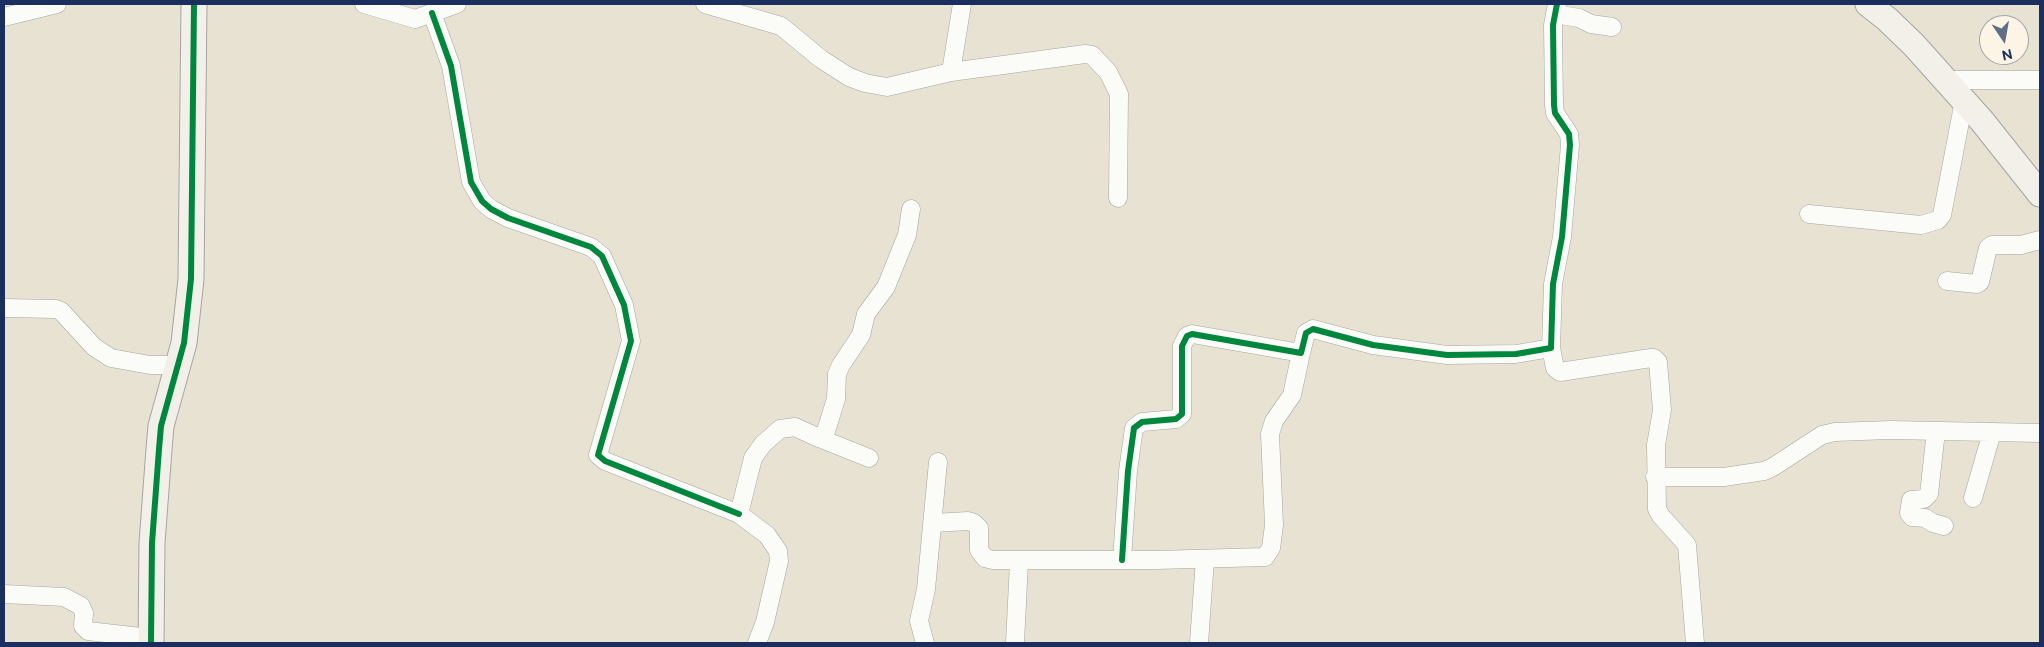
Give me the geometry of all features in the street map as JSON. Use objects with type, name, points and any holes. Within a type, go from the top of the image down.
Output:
[{"type":"street","points":[[4,18],[57,4]]},
{"type":"street","points":[[4,594],[64,597],[81,606],[84,613],[84,626],[88,631],[151,640],[152,543],[158,449],[161,426],[179,366],[188,318],[191,279],[194,4]]},
{"type":"street","points":[[364,4],[408,18],[422,18],[444,9],[451,66],[470,182],[482,201],[491,209],[508,218],[591,247],[602,256],[624,305],[631,341],[628,357],[598,450],[600,458],[739,514],[766,535],[778,551],[780,561],[769,607],[757,643]]},
{"type":"street","points":[[705,4],[781,26],[820,59],[849,77],[864,83],[887,87],[951,72],[1085,54],[1092,55],[1108,72],[1119,94],[1118,198]]},
{"type":"street","points":[[951,72],[962,4]]},
{"type":"street","points":[[1868,4],[1894,25],[2031,171],[2040,194]]},
{"type":"street","points":[[1612,27],[1592,24],[1556,9],[1553,25],[1554,105],[1555,114],[1569,134],[1570,145],[1562,237],[1553,284],[1551,348],[1555,368],[1560,372],[1650,358],[1657,360],[1662,410],[1656,445],[1657,510],[1687,545],[1695,643]]},
{"type":"street","points":[[1945,80],[2040,80]]},
{"type":"street","points":[[1809,214],[1921,225],[1938,220],[1942,215],[1964,101]]},
{"type":"street","points":[[819,438],[829,425],[841,365],[861,335],[870,308],[886,287],[906,235],[911,209]]},
{"type":"street","points":[[1948,281],[1977,284],[1980,282],[1988,248],[1992,245],[2022,245],[2040,240]]},
{"type":"street","points":[[4,308],[56,309],[61,311],[94,347],[110,358],[150,365],[179,366]]},
{"type":"street","points":[[934,523],[968,521],[978,528],[979,550],[985,558],[1019,562],[1257,559],[1265,557],[1271,548],[1274,525],[1270,434],[1274,421],[1292,395],[1306,333],[1313,329],[1373,345],[1447,355],[1516,354],[1551,348]]},
{"type":"street","points":[[1122,560],[1134,428],[1142,422],[1176,419],[1182,414],[1182,346],[1187,336],[1192,334],[1300,353]]},
{"type":"street","points":[[739,514],[753,458],[763,444],[780,429],[789,426],[869,458]]},
{"type":"street","points":[[1936,431],[1928,494],[1924,499],[1912,500],[1909,513],[1912,517],[1924,518],[1944,526]]},
{"type":"street","points":[[1655,477],[1724,477],[1764,471],[1822,435],[1835,432],[2040,433]]},
{"type":"street","points":[[1973,498],[1992,432]]},
{"type":"street","points":[[925,643],[919,621],[926,589],[934,523],[938,462]]},
{"type":"street","points":[[1199,643],[1205,559]]},
{"type":"street","points":[[1015,643],[1019,562]]},
{"type":"cycle path","points":[[151,643],[152,543],[161,426],[184,343],[191,279],[194,4]]},
{"type":"cycle path","points":[[1122,560],[1128,471],[1134,428],[1142,422],[1176,419],[1182,414],[1182,346],[1187,336],[1192,334],[1301,353],[1306,333],[1313,329],[1373,345],[1447,355],[1516,354],[1551,348],[1553,284],[1562,237],[1570,145],[1569,134],[1555,113],[1554,105],[1553,25],[1557,4]]},
{"type":"cycle path","points":[[432,13],[451,66],[471,182],[482,201],[491,209],[508,218],[591,247],[602,256],[624,305],[631,341],[598,455],[605,461],[739,514]]}]
